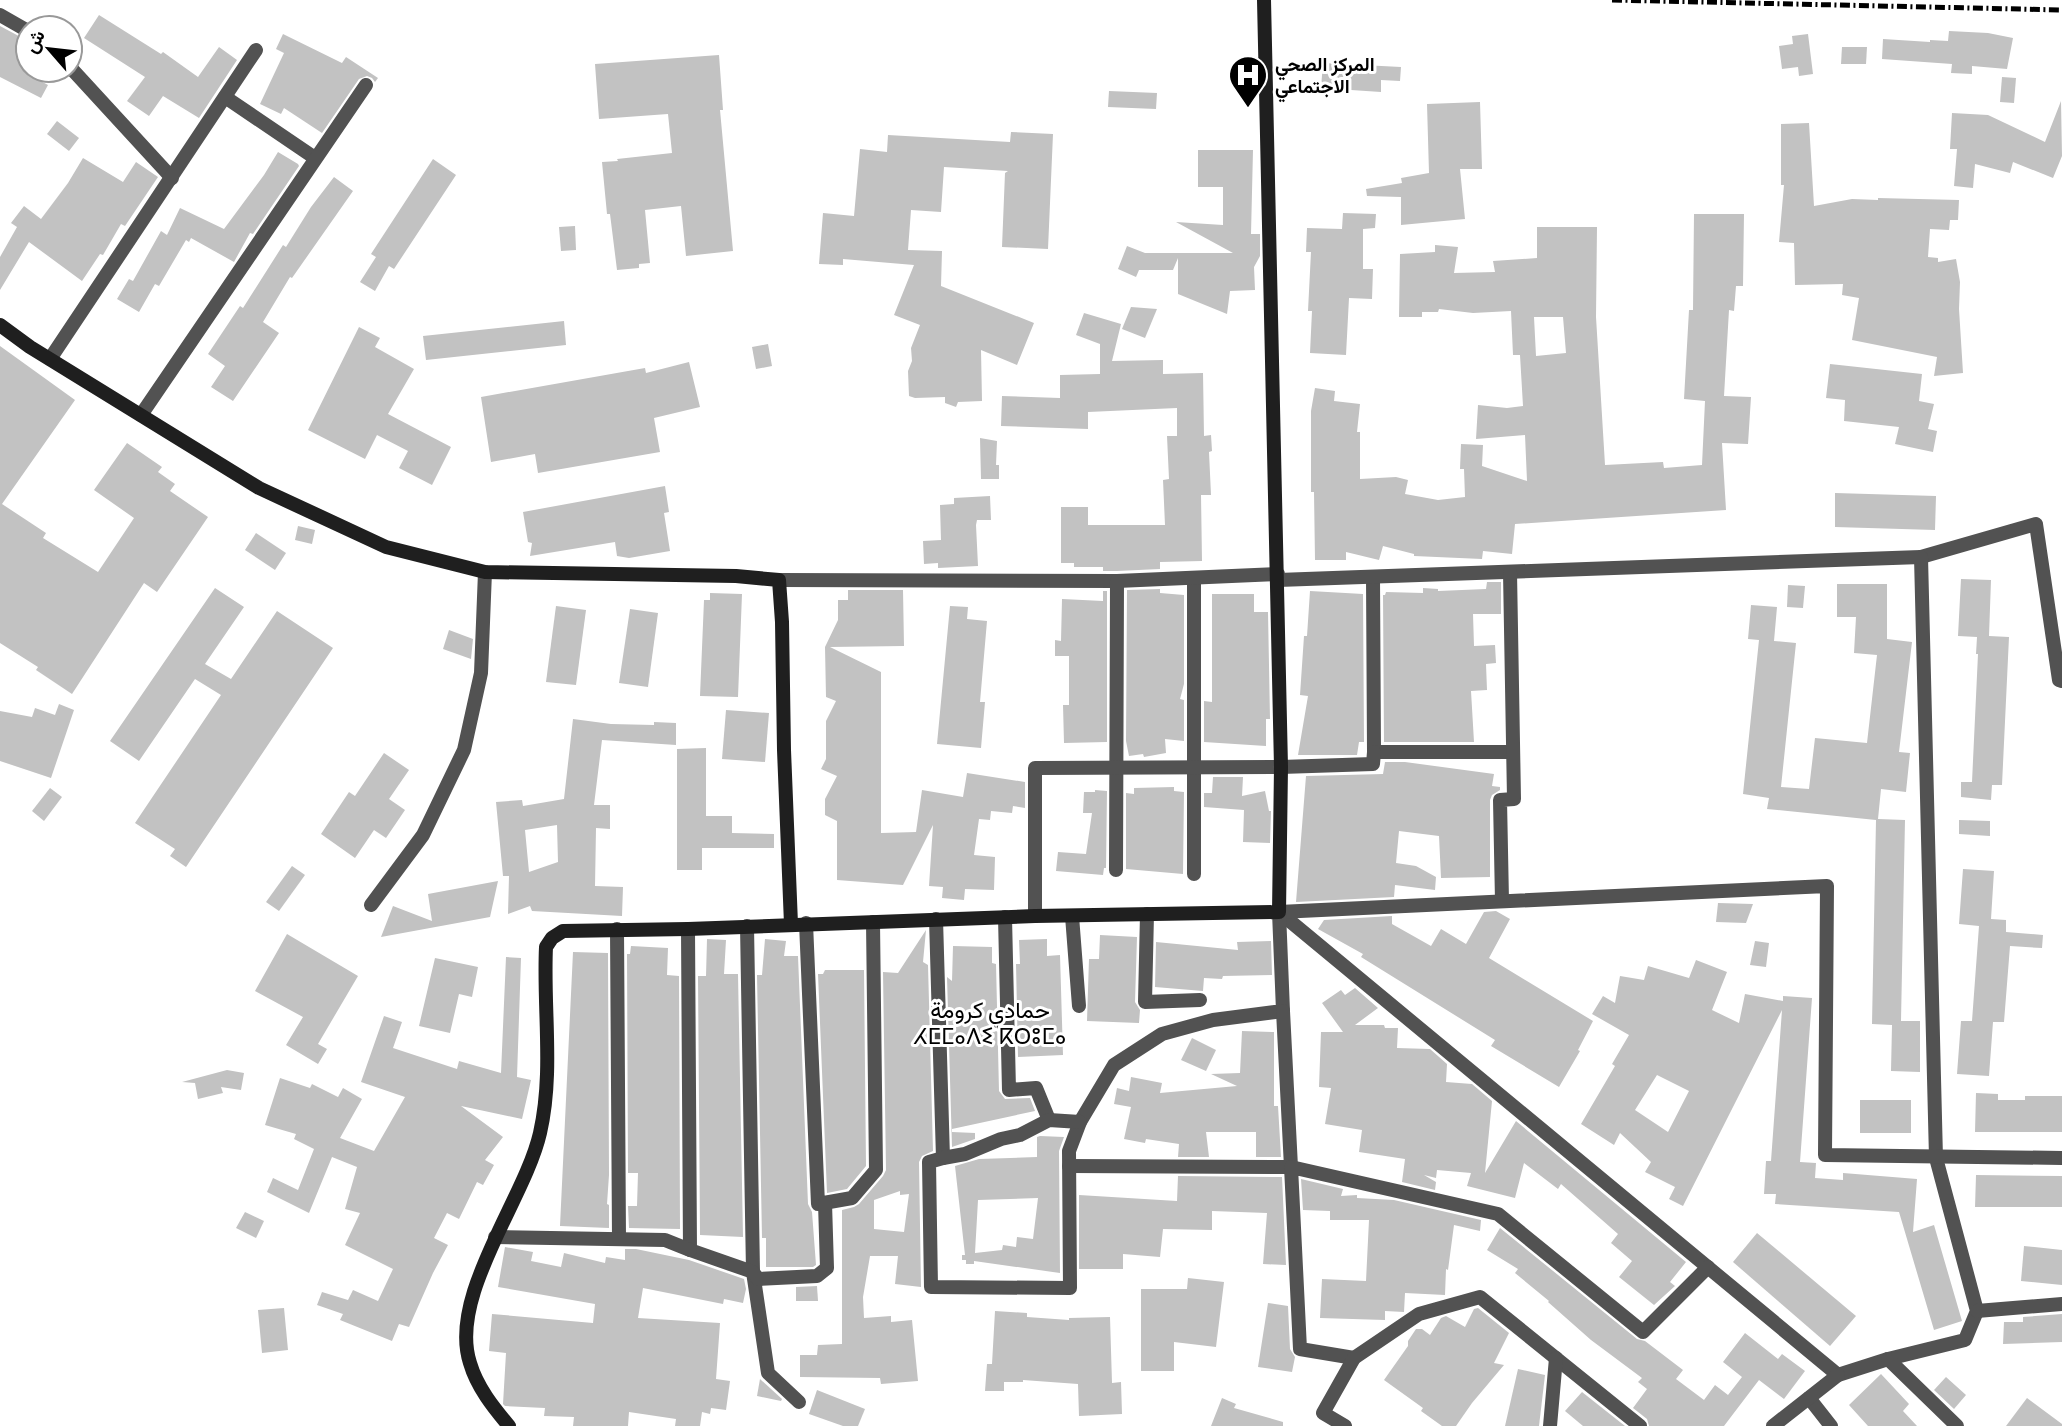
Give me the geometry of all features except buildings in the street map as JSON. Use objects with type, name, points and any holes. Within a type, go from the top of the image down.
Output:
[{"type":"street","points":[[1264,0],[1282,767],[1279,912],[1300,1349],[1354,1358]]},
{"type":"street","points":[[50,359],[256,50]]},
{"type":"street","points":[[84,82],[172,178]]},
{"type":"street","points":[[141,415],[366,85]]},
{"type":"street","points":[[225,97],[315,158]]},
{"type":"street","points":[[0,325],[50,359],[259,488],[386,547],[485,572],[736,576],[779,580],[1373,577],[1921,557],[2036,524],[2059,680],[2062,681]]},
{"type":"street","points":[[1773,1426],[1838,1375],[1888,1359],[1965,1340],[1977,1311],[1936,1158],[1921,557]]},
{"type":"street","points":[[370,905],[423,835],[464,750],[481,673],[485,572]]},
{"type":"street","points":[[1502,901],[1500,800],[1514,799],[1510,572]]},
{"type":"street","points":[[1035,916],[1035,768],[1373,764],[1373,577]]},
{"type":"street","points":[[1194,578],[1194,874]]},
{"type":"street","points":[[779,580],[790,924]]},
{"type":"street","points":[[1116,870],[1118,580]]},
{"type":"street","points":[[1374,752],[1513,752]]},
{"type":"street","points":[[509,1426],[482,1391],[469,1363],[465,1335],[471,1302],[495,1237],[527,1176],[540,1134],[547,1090],[547,947],[552,937],[563,931],[1035,916],[1279,912],[1827,886],[1825,1155],[2062,1158]]},
{"type":"street","points":[[1279,912],[1838,1375]]},
{"type":"street","points":[[1147,914],[1145,1002],[1200,1000]]},
{"type":"street","points":[[1072,916],[1079,1006]]},
{"type":"street","points":[[1005,917],[1009,1090],[1036,1088],[1049,1120]]},
{"type":"street","points":[[936,919],[943,1158]]},
{"type":"street","points":[[806,923],[818,1204],[852,1198],[876,1170],[873,922]]},
{"type":"street","points":[[747,926],[753,1272],[768,1373],[799,1402]]},
{"type":"street","points":[[617,929],[619,1239]]},
{"type":"street","points":[[688,929],[690,1250]]},
{"type":"street","points":[[1080,1122],[1049,1120],[1020,1135],[1001,1139],[965,1154],[929,1162],[931,1287],[1070,1288],[1069,1151],[1080,1122],[1114,1066],[1163,1034],[1213,1020],[1283,1011]]},
{"type":"street","points":[[1069,1166],[1291,1167],[1498,1214],[1643,1332],[1708,1267]]},
{"type":"street","points":[[495,1237],[665,1240],[753,1272],[758,1279],[817,1276],[827,1268],[825,1203]]},
{"type":"street","points":[[1345,1426],[1323,1413],[1354,1358],[1419,1314],[1480,1297],[1640,1426]]},
{"type":"street","points":[[1977,1311],[2062,1304]]},
{"type":"street","points":[[1550,1426],[1556,1358]]},
{"type":"street","points":[[1888,1359],[1957,1426]]},
{"type":"street","points":[[1809,1398],[1831,1426]]},
{"type":"railway","points":[[1612,0],[2062,10]]},
{"type":"place","name":"المركز الصحي الاجتماعي","points":[[1248,109]]},
{"type":"district","name":"حمادي كرومة ⵃⵎⵎⴰⴷⵉ ⴽⵔⵓⵎⴰ","points":[[990,1023]]}]
